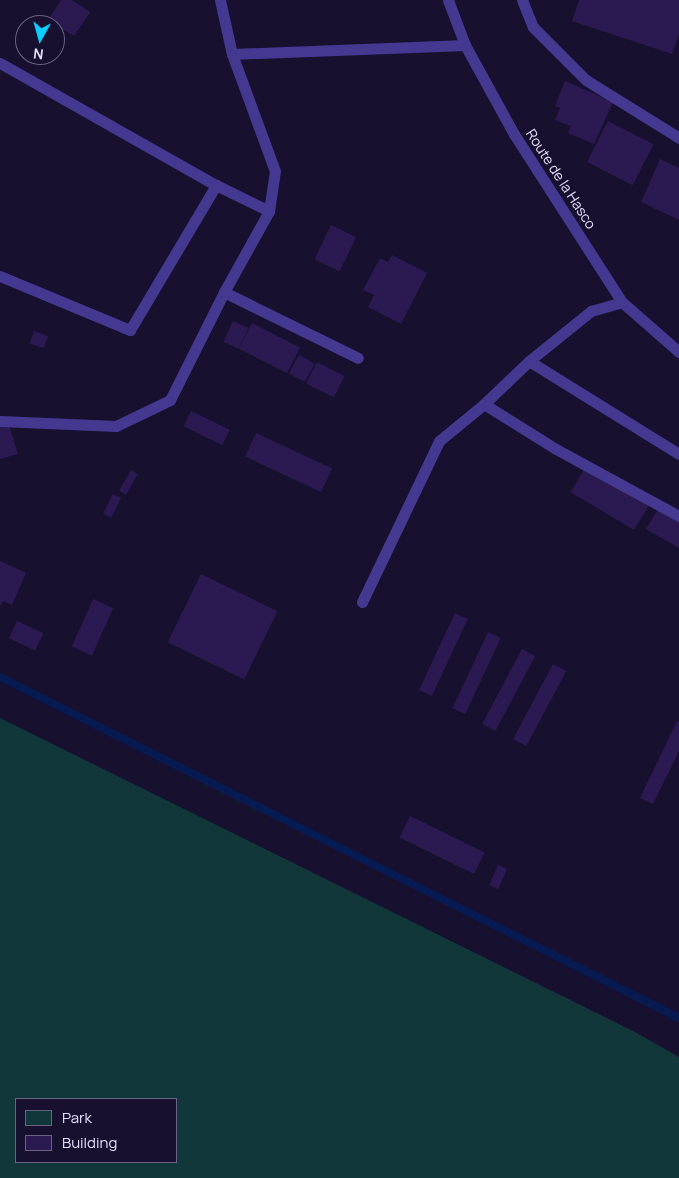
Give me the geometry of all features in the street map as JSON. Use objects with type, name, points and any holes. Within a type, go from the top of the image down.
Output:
[{"type":"lane","points":[[0,421],[116,426],[170,400],[224,292],[269,211],[275,171],[232,54],[220,0]]},
{"type":"lane","name":"Route de la Hasco","points":[[448,0],[466,44],[514,134],[622,302],[679,352]]},
{"type":"lane","points":[[522,0],[533,27],[586,80],[679,138]]},
{"type":"lane","points":[[232,54],[466,44]]},
{"type":"lane","points":[[0,63],[216,185],[269,211]]},
{"type":"lane","points":[[0,276],[130,330],[216,185]]},
{"type":"lane","points":[[224,292],[358,358]]},
{"type":"lane","points":[[362,602],[439,441],[484,404],[529,361],[591,311],[622,302]]},
{"type":"lane","points":[[529,361],[679,454]]},
{"type":"lane","points":[[484,404],[556,450],[679,516]]},
{"type":"green space","points":[[0,718],[635,1032],[679,1057],[679,1178],[0,1178]]},
{"type":"building","points":[[61,0],[72,0],[90,12],[74,36],[65,30],[65,15],[51,15]]},
{"type":"building","points":[[579,0],[679,0],[679,34],[672,54],[572,21]]},
{"type":"building","points":[[565,81],[613,102],[594,144],[568,133],[571,126],[555,120],[560,108],[555,106]]},
{"type":"building","points":[[608,121],[653,144],[633,185],[587,162]]},
{"type":"building","points":[[660,159],[679,168],[679,220],[641,202]]},
{"type":"building","points":[[331,225],[356,237],[340,271],[314,259]]},
{"type":"building","points":[[392,255],[427,273],[401,324],[368,307],[374,295],[363,290],[380,258],[388,262]]},
{"type":"building","points":[[233,321],[248,328],[239,349],[223,342]]},
{"type":"building","points":[[252,323],[300,348],[287,373],[239,349]]},
{"type":"building","points":[[34,331],[48,336],[44,348],[30,343]]},
{"type":"building","points":[[299,355],[315,364],[305,382],[289,373]]},
{"type":"building","points":[[317,362],[345,376],[334,397],[306,383]]},
{"type":"building","points":[[191,411],[230,430],[222,445],[184,426]]},
{"type":"building","points":[[9,425],[18,454],[0,459],[0,427]]},
{"type":"building","points":[[256,433],[332,468],[321,492],[245,457]]},
{"type":"building","points":[[585,468],[648,506],[634,530],[571,492]]},
{"type":"building","points":[[131,470],[138,474],[126,495],[119,491]]},
{"type":"building","points":[[113,494],[121,498],[111,518],[103,514]]},
{"type":"building","points":[[659,508],[679,519],[679,548],[646,529]]},
{"type":"building","points":[[0,561],[26,573],[12,605],[3,601],[0,607]]},
{"type":"building","points":[[201,574],[277,611],[244,680],[168,642]]},
{"type":"building","points":[[93,599],[113,608],[92,655],[72,647]]},
{"type":"building","points":[[455,613],[468,619],[432,696],[419,690]]},
{"type":"building","points":[[17,621],[43,633],[35,650],[9,638]]},
{"type":"building","points":[[488,632],[501,638],[465,714],[453,708]]},
{"type":"building","points":[[522,649],[535,656],[495,731],[482,724]]},
{"type":"building","points":[[553,664],[566,671],[526,746],[513,739]]},
{"type":"building","points":[[677,721],[679,722],[679,751],[653,804],[640,798]]},
{"type":"building","points":[[410,816],[485,852],[474,874],[399,838]]},
{"type":"building","points":[[498,865],[507,869],[498,889],[489,885]]},
{"type":"waterway","points":[[0,677],[679,1018]]}]
